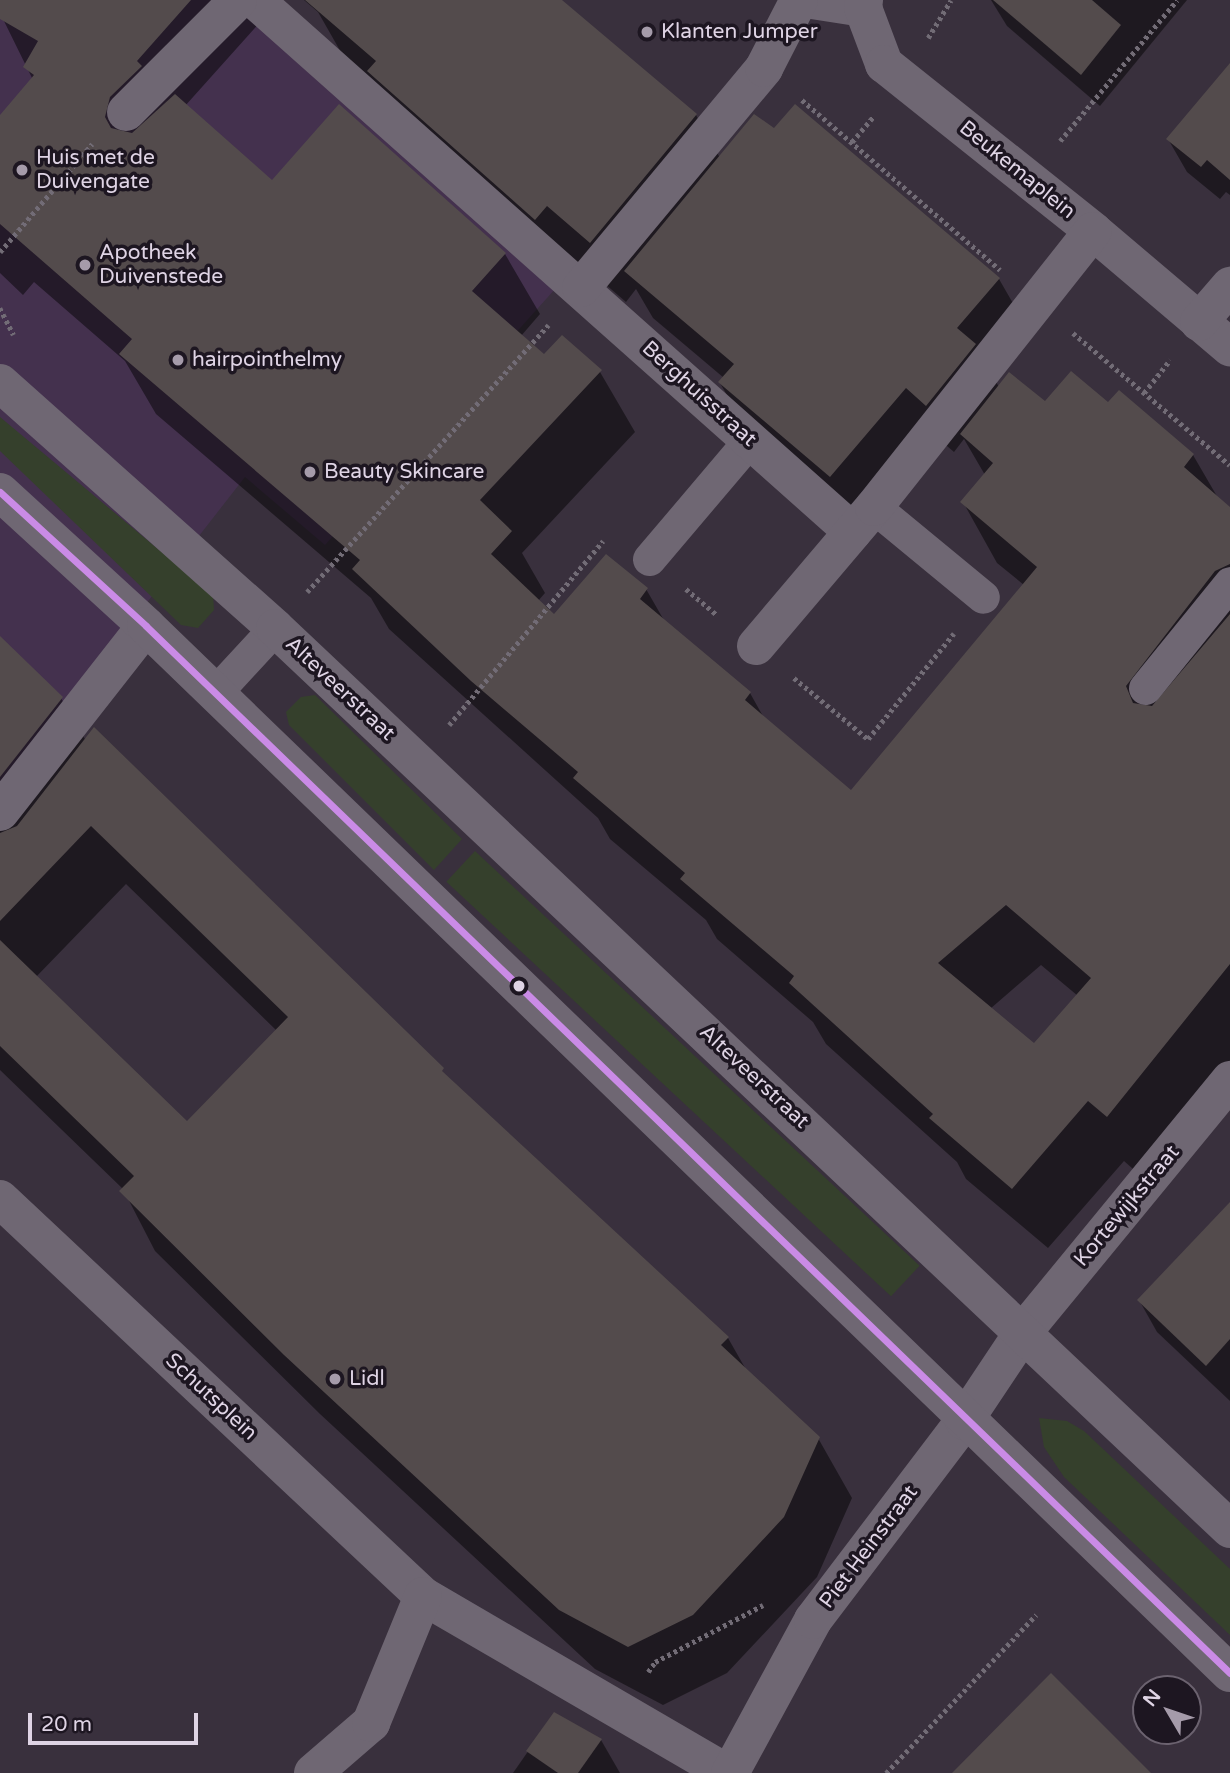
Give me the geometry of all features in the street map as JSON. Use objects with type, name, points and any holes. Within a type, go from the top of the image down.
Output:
[{"type":"street","points":[[125,112],[238,0]]},
{"type":"street","name":"Berghuisstraat","points":[[255,0],[750,440],[864,519]]},
{"type":"street","points":[[581,288],[764,68],[799,0]]},
{"type":"street","points":[[812,0],[863,4]]},
{"type":"street","name":"Beukemaplein","points":[[863,4],[884,64],[1093,231],[1230,348]]},
{"type":"street","points":[[756,646],[864,519],[1093,231]]},
{"type":"street","points":[[1199,322],[1230,285]]},
{"type":"street","name":"Alteveerstraat","points":[[0,383],[275,628],[1024,1331],[1230,1529]]},
{"type":"street","points":[[0,492],[146,626],[964,1421],[1230,1673]]},
{"type":"street","points":[[0,812],[146,626]]},
{"type":"street","name":"Kortewijkstraat","points":[[1024,1331],[1224,1100]]},
{"type":"street","name":"Schutsplein","points":[[0,1199],[422,1595],[619,1713],[729,1773]]},
{"type":"street","name":"Piet Heinstraat","points":[[729,1773],[813,1620],[964,1421],[1024,1331]]},
{"type":"street","points":[[313,1773],[370,1723],[422,1595]]},
{"type":"lane","points":[[649,559],[750,440]]},
{"type":"lane","points":[[864,519],[983,597]]},
{"type":"lane","points":[[1145,688],[1230,583]]},
{"type":"lane","name":"Alteveerstraat","points":[[214,694],[275,628]]},
{"type":"path","points":[[1028,179],[1177,0]]},
{"type":"path","points":[[764,68],[1230,465]]},
{"type":"path","points":[[0,253],[77,159],[125,112]]},
{"type":"path","points":[[275,628],[581,288]]},
{"type":"path","points":[[418,762],[614,529],[867,739],[983,597]]},
{"type":"path","points":[[619,1713],[654,1662],[764,1604]]},
{"type":"path","points":[[886,1773],[1036,1615]]},
{"type":"shaded area","points":[[0,0],[233,0],[556,288],[325,545],[245,477],[0,791]]},
{"type":"green space","points":[[0,417],[213,595],[214,610],[198,628],[181,625],[0,451]]},
{"type":"green space","points":[[315,695],[462,839],[434,870],[289,725],[286,712],[301,697]]},
{"type":"green space","points":[[475,851],[920,1266],[891,1296],[446,882]]},
{"type":"green space","points":[[1039,1418],[1067,1421],[1084,1431],[1230,1569],[1230,1635],[1064,1477],[1044,1447]]},
{"type":"building","points":[[0,0],[191,0],[137,61],[142,66],[110,97],[105,117],[111,128],[132,133],[175,94],[272,180],[339,104],[506,253],[472,291],[544,354],[562,335],[602,370],[480,500],[512,531],[491,554],[554,614],[606,554],[648,588],[640,599],[751,692],[745,700],[851,790],[1037,567],[960,502],[993,463],[960,434],[1009,372],[1045,401],[1071,371],[1108,402],[1119,390],[1194,454],[1184,467],[1230,507],[1230,564],[1215,571],[1126,686],[1133,703],[1152,706],[1230,614],[1230,964],[1107,1117],[1088,1101],[1012,1189],[929,1118],[933,1114],[789,983],[794,976],[680,879],[685,873],[573,778],[578,772],[471,681],[352,569],[360,560],[119,354],[132,339],[0,224],[0,115],[34,75],[23,67],[38,41],[0,19]],"holes":[[[1006,905],[1091,978],[1034,1043],[938,963]]]},
{"type":"building","points":[[305,0],[562,0],[697,114],[590,243],[547,206],[535,220],[367,71],[376,61]]},
{"type":"building","points":[[993,0],[1092,0],[1121,25],[1081,75]]},
{"type":"building","points":[[1230,63],[1230,180],[1207,160],[1201,167],[1166,139]]},
{"type":"building","points":[[795,104],[1000,278],[957,328],[976,344],[926,406],[906,388],[830,477],[718,382],[734,364],[624,271],[754,114],[774,128]]},
{"type":"building","points":[[0,636],[63,697],[0,777]]},
{"type":"building","points":[[94,727],[444,1068],[442,1071],[729,1337],[721,1345],[820,1437],[784,1517],[693,1615],[628,1647],[559,1610],[284,1355],[119,1191],[134,1176],[0,1046],[0,940],[187,1121],[288,1017],[91,826],[0,921],[0,833],[17,826]]},
{"type":"building","points":[[1230,1202],[1230,1339],[1206,1366],[1137,1300]]},
{"type":"building","points":[[1051,1673],[1151,1773],[952,1773]]},
{"type":"building","points":[[554,1712],[602,1739],[578,1773],[558,1773],[526,1751]]},
{"type":"transit line","points":[[0,492],[146,626],[1230,1673]]},
{"type":"place","name":"Klanten Jumper","points":[[647,32]]},
{"type":"place","name":"Huis met de Duivengate","points":[[22,170]]},
{"type":"place","name":"Apotheek Duivenstede","points":[[85,265]]},
{"type":"place","name":"hairpointhelmy","points":[[178,360]]},
{"type":"place","name":"Beauty Skincare","points":[[310,472]]},
{"type":"place","name":"Lidl","points":[[335,1379]]}]
